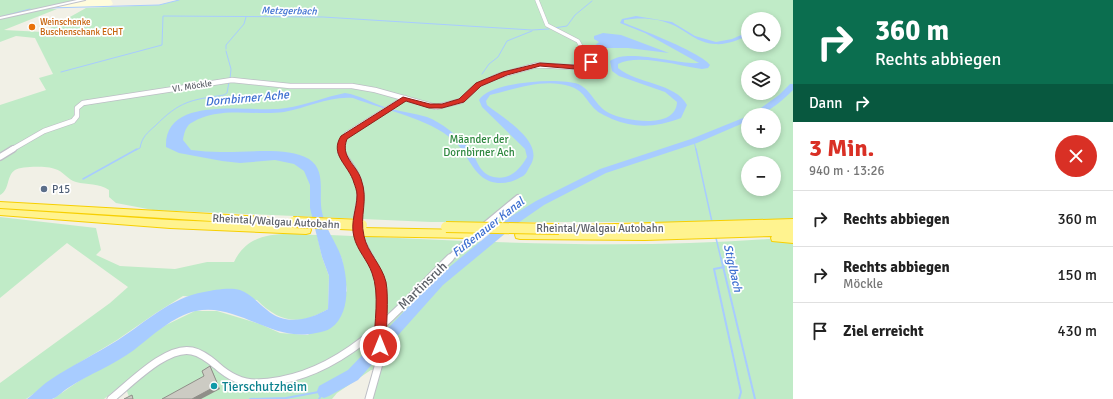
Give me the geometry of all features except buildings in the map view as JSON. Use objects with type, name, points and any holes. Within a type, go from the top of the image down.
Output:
[{"type":"highway","name":"Rheintal/Walgau Autobahn","points":[[0,205],[175,216],[293,228],[302,232],[306,230],[362,228]]},
{"type":"highway","points":[[129,208],[175,216]]},
{"type":"highway","name":"Rheintal/Walgau Autobahn","points":[[0,212],[48,216],[293,228],[643,232],[723,230],[793,223]]},
{"type":"highway","points":[[48,216],[52,220],[98,226]]},
{"type":"highway","points":[[264,235],[293,228]]},
{"type":"highway","name":"Rheintal/Walgau Autobahn","points":[[723,230],[793,231]]},
{"type":"highway","points":[[723,230],[742,237],[793,239]]},
{"type":"main road","points":[[0,18],[83,0]]},
{"type":"street","points":[[369,399],[380,357],[381,283],[377,271],[359,237],[357,218],[361,202],[360,187],[356,177],[343,158],[340,146],[347,134],[403,100],[429,106],[442,106],[461,101],[478,85],[494,78],[536,65],[587,68],[592,66],[578,41],[547,25],[536,0]]},
{"type":"street","name":"VI. Möckle","points":[[0,157],[50,128],[73,121],[78,116],[77,108],[83,103],[222,81],[290,86],[352,86],[403,100]]},
{"type":"street","name":"Martinsruh","points":[[111,399],[163,357],[179,350],[187,349],[196,351],[239,381],[262,382],[289,378],[322,369],[369,339],[380,326],[491,220],[518,198]]},
{"type":"shaded area","points":[[89,0],[111,0],[113,4],[109,7],[49,7]]},
{"type":"green space","points":[[0,0],[80,0],[0,18]]},
{"type":"green space","name":"Mäander der Dornbirner Ach","points":[[179,0],[793,0],[793,219],[729,222],[431,222],[153,210],[116,203],[109,197],[109,190],[105,188],[97,185],[76,182],[58,170],[41,167],[29,167],[15,170],[10,176],[5,190],[0,195],[0,105],[46,90],[39,78],[53,74],[35,38],[16,36],[0,42],[0,19],[40,9],[57,9],[4,30],[43,32],[86,8],[159,5]]},
{"type":"green space","points":[[0,217],[96,228],[101,250],[96,255],[120,266],[175,269],[207,262],[234,262],[241,251],[249,243],[259,238],[281,234],[317,235],[322,257],[329,276],[328,309],[308,318],[291,320],[274,314],[257,300],[183,296],[117,340],[77,364],[26,399],[0,399],[0,383],[110,303],[128,287],[67,243],[0,298]]},
{"type":"green space","points":[[330,235],[562,244],[677,244],[793,237],[793,399],[366,399],[374,370],[371,370],[337,393],[332,399],[127,399],[129,397],[124,383],[104,399],[53,399],[166,325],[195,311],[217,311],[260,324],[280,333],[308,335],[347,291],[342,259]]},
{"type":"water","points":[[636,16],[672,22],[695,36],[716,42],[732,39],[741,35],[741,39],[724,44],[715,44],[703,42],[673,25],[662,21],[642,18],[624,20],[624,23],[695,54],[710,65],[708,68],[702,69],[648,60],[626,61],[618,64],[618,68],[626,73],[674,92],[682,98],[687,105],[681,118],[655,125],[646,126],[630,124],[612,119],[602,114],[592,106],[578,90],[559,84],[549,83],[529,85],[490,95],[486,101],[487,105],[520,131],[528,140],[532,148],[533,157],[526,173],[523,176],[509,182],[493,182],[483,177],[473,167],[458,145],[443,132],[419,120],[353,98],[327,100],[284,112],[237,112],[214,114],[203,117],[191,123],[186,130],[183,140],[191,150],[217,152],[277,151],[300,155],[309,159],[315,164],[320,176],[322,212],[328,230],[340,253],[346,277],[345,306],[342,314],[337,322],[328,330],[300,335],[284,333],[226,312],[211,310],[196,311],[179,317],[155,333],[134,350],[66,389],[58,396],[52,399],[27,399],[44,384],[118,340],[169,305],[192,295],[222,289],[240,290],[251,296],[274,315],[289,320],[297,320],[313,316],[328,309],[329,276],[322,257],[310,208],[310,185],[304,171],[294,164],[275,160],[240,163],[179,153],[166,147],[169,130],[179,119],[195,112],[213,109],[286,108],[345,93],[388,108],[427,117],[438,122],[450,130],[465,144],[472,152],[482,170],[490,176],[502,178],[517,171],[527,157],[525,149],[482,107],[479,100],[485,94],[496,89],[509,85],[541,81],[568,82],[578,84],[587,90],[604,110],[626,119],[649,121],[659,120],[668,117],[674,111],[677,102],[665,92],[619,76],[612,71],[610,61],[618,57],[641,56],[699,63],[645,33],[620,23],[622,19]]},
{"type":"water","points":[[603,33],[621,35],[669,53],[628,48],[592,48],[599,42],[594,39],[594,36]]},
{"type":"waterway","points":[[49,8],[159,5],[179,0]]},
{"type":"waterway","name":"Metzgerbach","points":[[554,28],[567,26],[575,15],[592,1]]},
{"type":"waterway","points":[[0,17],[30,9]]},
{"type":"waterway","name":"Metzgerbach","points":[[61,72],[162,45],[163,16],[323,17],[532,30],[549,29]]},
{"type":"waterway","points":[[226,49],[226,45],[244,24],[246,17]]},
{"type":"waterway","points":[[482,74],[489,64],[498,57],[507,41],[532,31]]},
{"type":"waterway","points":[[226,51],[231,69],[230,79]]},
{"type":"waterway","name":"Dornbirner Ache","points":[[136,150],[140,148],[147,133],[172,111],[194,100],[224,95],[227,93],[229,82]]},
{"type":"waterway","name":"Fußenauer Kanal","points":[[766,108],[782,97],[793,86]]},
{"type":"waterway","name":"Fußenauer Kanal","points":[[324,391],[353,375],[439,282],[514,220],[540,203],[603,171],[694,141],[741,121]]},
{"type":"waterway","name":"Stiglbach","points":[[694,141],[696,150]]},
{"type":"waterway","points":[[83,179],[137,149]]},
{"type":"waterway","name":"Stiglbach","points":[[696,149],[712,222]]},
{"type":"waterway","name":"Stiglbach","points":[[716,238],[721,259]]},
{"type":"waterway","name":"Stiglbach","points":[[721,258],[723,267]]},
{"type":"waterway","name":"Stiglbach","points":[[723,267],[755,399]]},
{"type":"waterway","points":[[723,267],[714,269],[741,392],[739,399]]},
{"type":"waterway","points":[[250,399],[286,398],[324,391],[319,399]]},
{"type":"place","name":"Weinschenke Buschenschank ECHT","points":[[32,27]]},
{"type":"place","name":"P15","points":[[44,189]]},
{"type":"place","name":"Tierschutzheim","points":[[214,386]]},
{"type":"route","points":[[380,346],[382,299],[381,283],[377,271],[362,246],[359,237],[357,218],[361,202],[360,187],[356,177],[343,158],[341,152],[340,146],[344,138],[347,134],[405,98],[429,106],[442,106],[461,101],[478,85],[498,76],[540,64],[587,68],[592,66],[591,62]]}]
